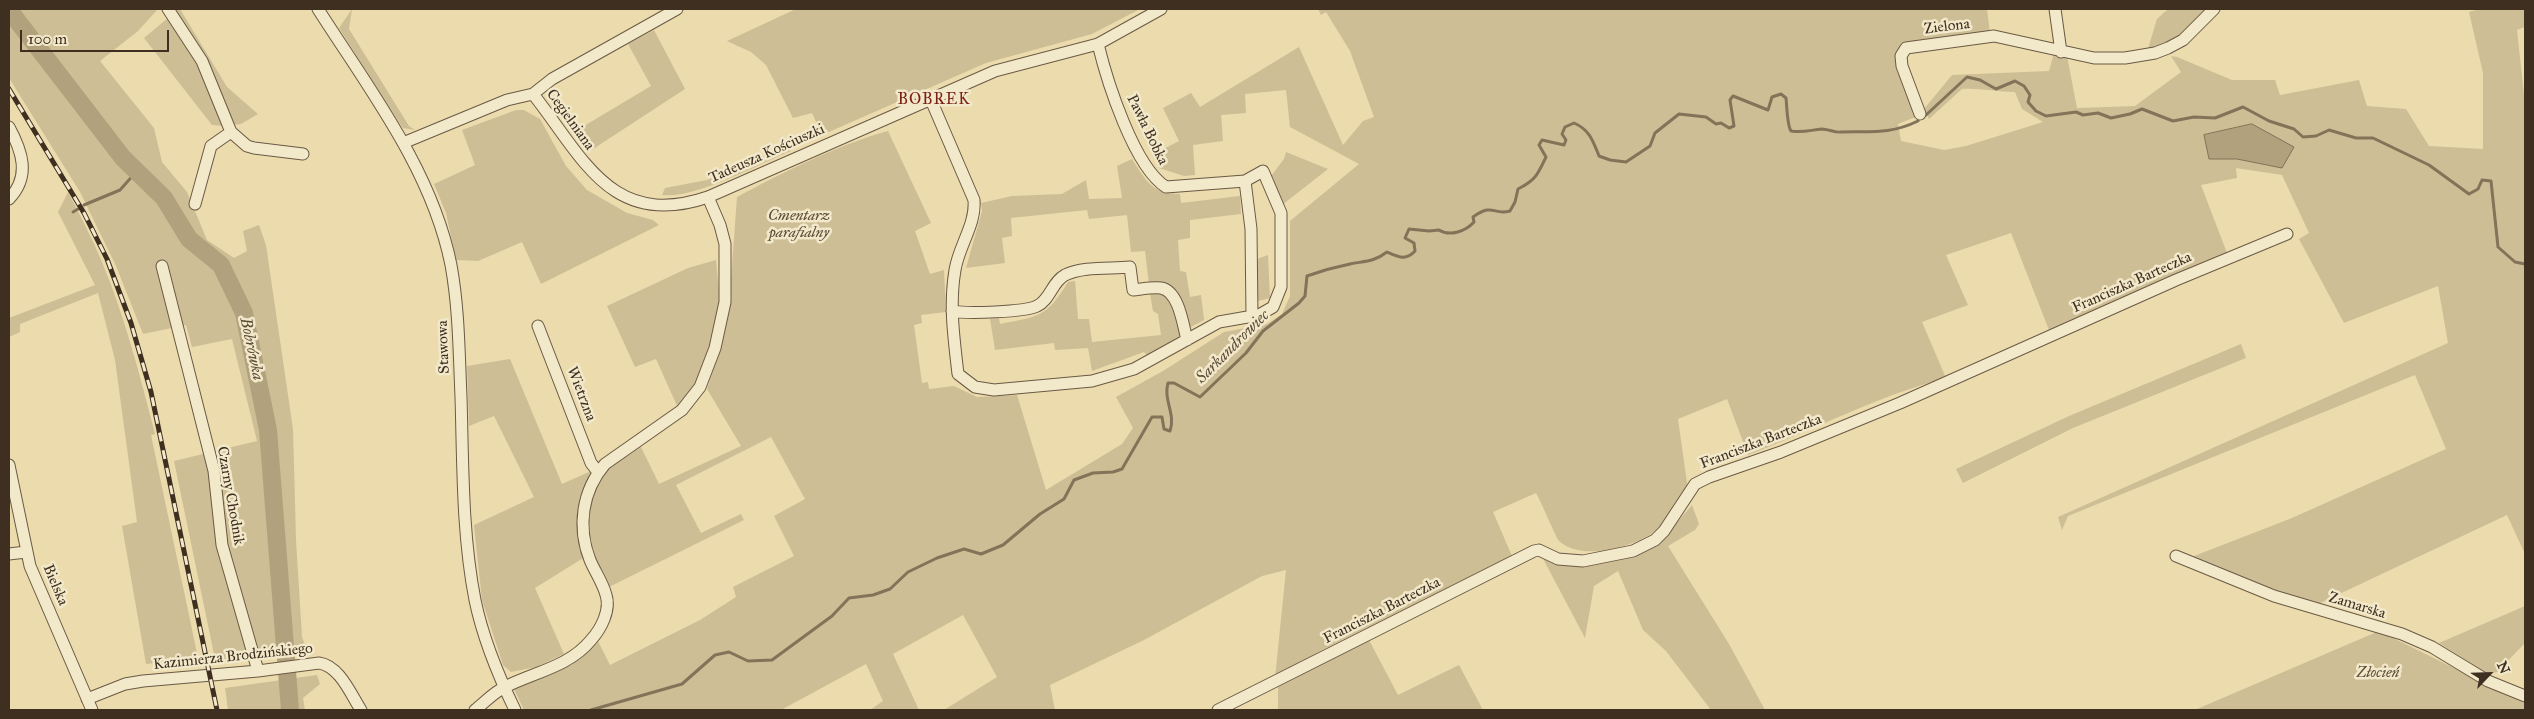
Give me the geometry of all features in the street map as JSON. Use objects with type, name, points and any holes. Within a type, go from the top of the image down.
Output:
[{"type":"street","points":[[168,9],[202,61],[232,132],[247,146],[303,154]]},
{"type":"street","name":"Stawowa","points":[[318,9],[403,143],[435,207],[451,265],[457,308],[462,450],[471,574],[481,624],[514,710]]},
{"type":"street","points":[[533,94],[552,79],[677,9]]},
{"type":"street","name":"Tadeusza Kościuszki","points":[[475,710],[504,687],[569,659],[591,641],[603,622],[607,596],[590,560],[582,528],[585,501],[598,472],[605,464],[682,410],[700,387],[715,348],[725,302],[725,244],[720,225],[708,197],[1011,65],[1098,44],[1160,9]]},
{"type":"street","points":[[2056,9],[2061,52]]},
{"type":"street","name":"Zielona","points":[[1920,114],[1902,66],[1900,56],[1906,48],[1994,36],[2094,58],[2125,58],[2155,53],[2183,40],[2214,9]]},
{"type":"street","name":"Pawła Bobka","points":[[1098,44],[1106,76],[1115,100],[1146,168],[1157,181],[1166,187],[1245,181],[1263,171],[1281,213],[1281,288],[1272,308],[1252,316]]},
{"type":"street","name":"Cegielniana","points":[[403,143],[507,100],[533,94],[559,126],[574,152],[601,182],[631,198],[668,206],[708,197]]},
{"type":"street","points":[[930,100],[974,200],[975,215],[955,268],[952,311],[958,374],[975,387],[994,390],[1092,381],[1134,369],[1219,322],[1252,316],[1251,229],[1245,181]]},
{"type":"street","points":[[9,127],[21,153],[23,168],[21,181],[9,199]]},
{"type":"street","points":[[195,204],[211,146],[232,132]]},
{"type":"street","name":"Franciszka Barteczka","points":[[1218,710],[1534,551],[1539,550],[1558,558],[1583,562],[1633,551],[1655,540],[1664,531],[1695,484],[1709,476],[1780,452],[1900,403],[2149,292],[2287,234]]},
{"type":"street","name":"Czarny Chodnik","points":[[162,266],[214,471],[222,545],[258,671]]},
{"type":"street","points":[[952,311],[969,314],[1037,306],[1046,298],[1055,283],[1066,275],[1076,271],[1130,267],[1133,290],[1162,288],[1170,292],[1175,298],[1187,340]]},
{"type":"street","name":"Wietrzna","points":[[538,326],[591,463],[598,472]]},
{"type":"street","name":"Bielska","points":[[9,465],[26,552],[92,710]]},
{"type":"street","points":[[9,554],[26,552]]},
{"type":"street","name":"Zamarska","points":[[2176,556],[2274,596],[2402,634],[2432,647],[2488,681],[2525,696]]},
{"type":"street","name":"Kazimierza Brodzińskiego","points":[[88,699],[125,684],[143,681],[258,671],[319,663],[331,667],[361,710]]},
{"type":"green space","points":[[9,9],[158,9],[138,31],[100,61],[154,128],[162,162],[187,192],[207,240],[234,258],[247,251],[243,231],[259,225],[266,245],[293,429],[296,540],[302,637],[308,652],[216,664],[174,461],[257,441],[232,339],[192,347],[186,325],[143,334],[116,266],[80,192],[9,78]]},
{"type":"green space","points":[[172,9],[180,9],[227,87],[258,114],[241,124],[233,125]]},
{"type":"green space","points":[[352,9],[349,29],[409,126],[415,130],[403,128],[400,124],[339,28]]},
{"type":"green space","points":[[796,9],[1140,9],[1092,34],[986,63],[822,135],[812,113],[793,118],[766,65],[751,52],[727,41]]},
{"type":"green space","name":"Cmentarz parafialny","points":[[1318,9],[1987,9],[1990,33],[1897,52],[1918,116],[1898,124],[1901,141],[1944,150],[1966,146],[2043,122],[2022,109],[2015,92],[1969,89],[1962,89],[1929,119],[1924,109],[1952,75],[2049,71],[2054,53],[2067,56],[2077,108],[2135,106],[2181,72],[2171,56],[2232,80],[2275,80],[2280,95],[2359,80],[2367,106],[2406,109],[2429,146],[2483,149],[2483,73],[2469,12],[2479,9],[2525,9],[2525,27],[2517,30],[2525,104],[2525,554],[2507,515],[2316,605],[2277,594],[2189,558],[2292,518],[2446,449],[2415,375],[2068,516],[2062,530],[2058,517],[2448,343],[2438,286],[2344,323],[2299,239],[2309,233],[2282,175],[2236,168],[2237,178],[2201,185],[2227,253],[2049,330],[2011,233],[1946,255],[1968,305],[1922,322],[1946,378],[1895,394],[1748,455],[1727,399],[1678,419],[1688,490],[1666,519],[1651,534],[1618,548],[1592,551],[1568,547],[1557,538],[1536,493],[1493,512],[1512,556],[1320,651],[1275,678],[1286,570],[1262,576],[1144,640],[1050,685],[1055,710],[944,710],[997,677],[963,615],[893,654],[919,710],[870,710],[883,701],[866,664],[781,710],[524,710],[514,689],[572,665],[598,641],[610,665],[700,620],[736,597],[733,587],[794,556],[774,516],[805,499],[771,437],[676,485],[701,533],[741,514],[744,520],[609,587],[586,538],[588,513],[594,492],[608,469],[641,447],[659,484],[741,446],[707,389],[723,341],[729,307],[737,197],[830,151],[888,131],[931,223],[915,231],[930,274],[944,270],[946,312],[921,315],[922,323],[914,325],[922,383],[928,382],[929,389],[954,386],[977,397],[1017,395],[1046,490],[1122,444],[1133,428],[1116,397],[1163,371],[1224,332],[1267,324],[1282,314],[1290,296],[1290,221],[1359,164],[1290,127],[1286,90],[1245,94],[1246,113],[1221,115],[1223,141],[1193,145],[1195,175],[1184,176],[1159,168],[1152,155],[1179,141],[1163,108],[1191,93],[1200,107],[1299,47],[1343,145],[1363,121],[1374,117],[1350,51],[1326,12],[1321,15]]},
{"type":"green space","points":[[2168,9],[2209,9],[2181,36],[2147,52],[2157,19]]},
{"type":"green space","points":[[169,17],[201,70],[226,126],[212,125],[144,38]]},
{"type":"green space","points":[[654,30],[685,89],[587,153],[574,132],[651,86],[628,44]]},
{"type":"green space","points":[[516,110],[524,110],[540,119],[566,166],[587,190],[627,213],[653,220],[659,225],[541,284],[522,242],[478,261],[456,260],[446,213],[434,184],[475,165],[462,130]]},
{"type":"green space","points":[[790,145],[791,151],[727,179],[692,192],[662,195],[665,188],[707,180]]},
{"type":"green space","points":[[1286,152],[1328,169],[1282,205],[1271,176],[1284,159]]},
{"type":"green space","points":[[1132,159],[1151,185],[1162,191],[1180,194],[1181,203],[1240,196],[1241,214],[1190,220],[1190,238],[1178,240],[1180,271],[1186,272],[1190,297],[1201,295],[1204,320],[1189,328],[1180,295],[1169,284],[1149,284],[1145,251],[1131,252],[1127,215],[1089,219],[1087,210],[1011,218],[1012,236],[1002,238],[1005,263],[966,268],[982,211],[981,203],[1012,196],[1062,194],[1086,180],[1089,199],[1122,198],[1117,166]]},
{"type":"green space","points":[[68,192],[102,262],[125,325],[144,390],[155,434],[151,435],[197,653],[197,667],[176,669],[173,661],[146,664],[122,526],[137,522],[115,360],[98,293],[20,324],[20,332],[9,337],[9,318],[95,285],[58,212]]},
{"type":"green space","points":[[1268,255],[1270,298],[1254,302],[1257,259]]},
{"type":"green space","points":[[716,260],[720,303],[709,346],[696,383],[678,408],[656,359],[635,367],[607,306],[688,268]]},
{"type":"green space","points":[[1075,281],[1078,319],[1089,319],[1092,342],[1161,335],[1158,314],[1153,311],[1150,294],[1164,292],[1170,297],[1180,333],[1178,338],[1149,357],[1144,352],[1092,371],[1088,348],[1055,350],[1054,343],[995,350],[990,319],[999,318],[1000,324],[1040,314],[1054,303],[1068,282]]},
{"type":"green space","points":[[2241,344],[2246,358],[2073,428],[1963,483],[1956,469],[2069,416]]},
{"type":"green space","points":[[510,359],[562,484],[591,471],[580,504],[578,524],[585,557],[535,588],[564,654],[536,667],[511,672],[503,665],[482,600],[474,525],[534,497],[494,416],[469,426],[467,366]]},
{"type":"green space","points":[[1692,505],[1699,524],[1695,530],[1668,546],[1729,644],[1765,710],[1711,710],[1666,651],[1643,630],[1618,571],[1594,586],[1585,638],[1540,553],[1591,559],[1660,542]]},
{"type":"green space","points":[[2525,606],[2525,643],[2497,672],[2488,674],[2439,643]]},
{"type":"green space","name":"Złocień","points":[[2379,631],[2525,703],[2525,710],[2197,709]]},
{"type":"green space","points":[[1369,640],[1398,695],[1459,665],[1483,710],[1278,710],[1278,687]]},
{"type":"green space","points":[[317,675],[320,684],[303,698],[305,710],[228,710],[225,688]]},
{"type":"shaded area","points":[[2252,124],[2294,147],[2282,168],[2237,159],[2209,159],[2204,135]]},
{"type":"waterway","name":"Bobrówka","points":[[9,10],[123,158],[164,198],[189,239],[221,265],[244,313],[268,430],[290,710]]},
{"type":"waterway","name":"Sarkandrowiec","points":[[1926,115],[1967,77],[1980,80],[1996,89],[2015,81],[2024,86],[2030,95],[2028,102],[2036,111],[2046,116],[2076,112],[2083,115],[2098,113],[2111,118],[2142,109],[2173,121],[2194,117],[2215,118],[2243,107],[2269,121],[2294,129],[2303,137],[2316,136],[2329,130],[2356,138],[2373,138],[2429,165],[2469,194],[2478,189],[2482,180],[2491,181],[2498,247],[2515,262],[2525,264]]},
{"type":"waterway","name":"Sarkandrowiec","points":[[591,710],[682,684],[715,655],[729,652],[748,661],[772,660],[832,616],[849,598],[873,595],[890,589],[908,572],[937,558],[964,549],[981,554],[1003,545],[1040,514],[1064,499],[1074,480],[1093,473],[1113,472],[1122,469],[1152,417],[1162,417],[1164,429],[1170,431],[1172,419],[1167,395],[1168,383],[1174,383],[1200,397],[1246,353],[1263,331],[1299,303],[1305,296],[1307,276],[1339,266],[1374,259],[1387,252],[1398,257],[1408,256],[1415,251],[1414,243],[1405,238],[1409,229],[1439,230],[1453,233],[1467,228],[1474,222],[1473,217],[1485,210],[1510,211],[1515,202],[1518,189],[1529,183],[1536,176],[1546,157],[1539,145],[1542,140],[1564,145],[1566,140],[1562,134],[1565,127],[1574,123],[1584,129],[1593,141],[1599,156],[1610,160],[1626,162],[1650,146],[1655,133],[1679,114],[1706,117],[1716,124],[1721,123],[1729,128],[1734,126],[1730,100],[1733,96],[1768,110],[1772,97],[1781,94],[1786,98],[1791,131],[1803,132],[1822,129],[1839,132],[1880,131],[1898,128],[1918,121]]},
{"type":"waterway","points":[[84,205],[120,190],[136,172]]},
{"type":"waterway","points":[[73,212],[78,209]]},
{"type":"railway","points":[[9,89],[84,213],[107,259],[131,323],[151,392],[217,710]]},
{"type":"district","name":"BOBREK","points":[[934,100]]}]
